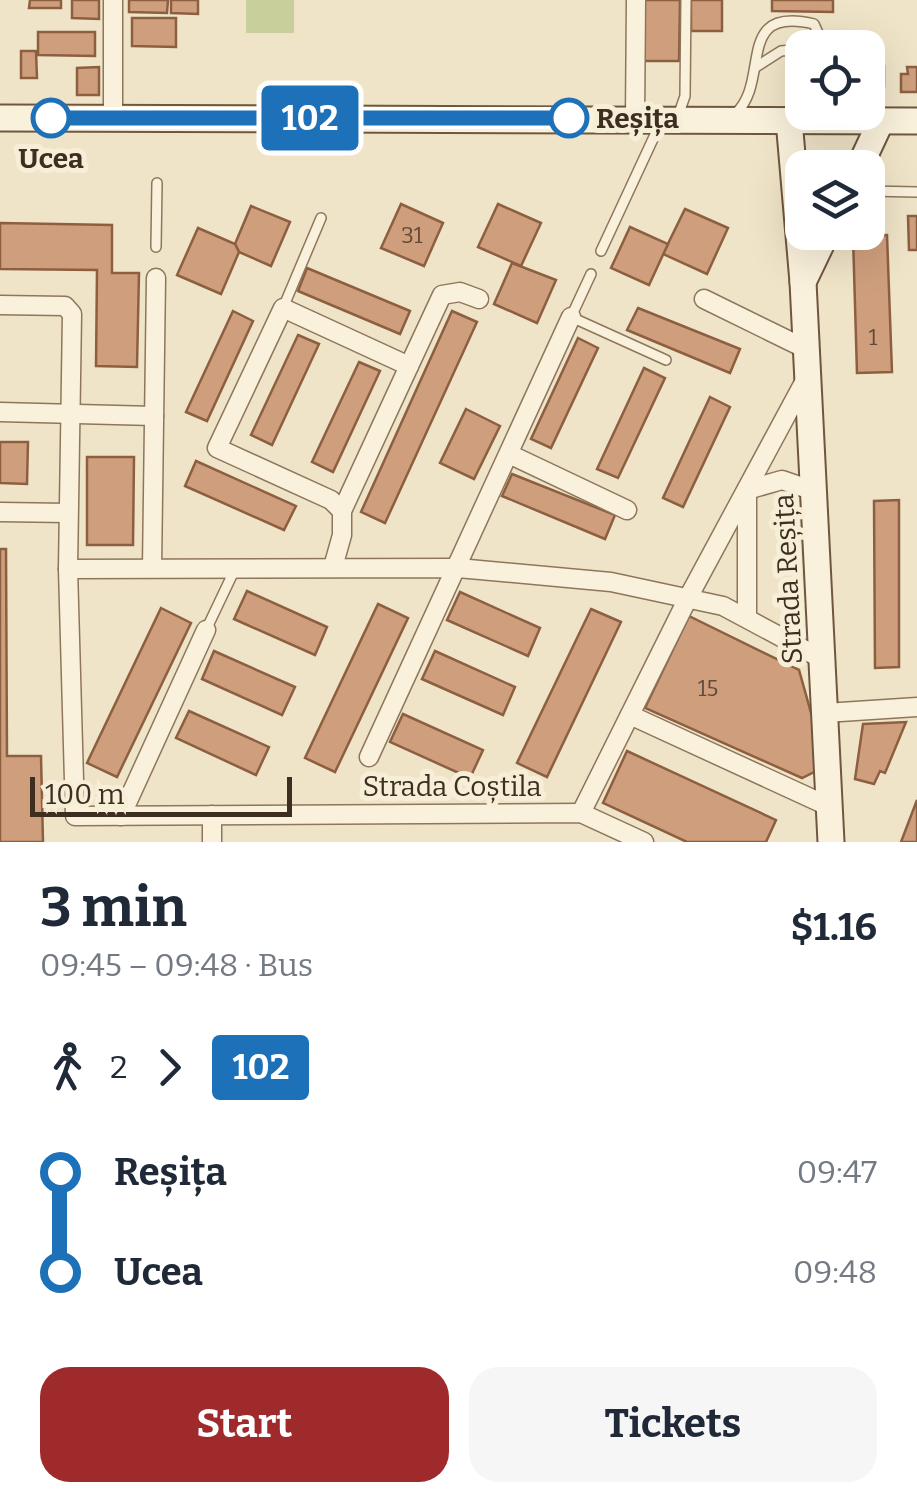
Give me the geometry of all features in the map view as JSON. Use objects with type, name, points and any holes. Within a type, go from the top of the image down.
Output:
[{"type":"main road","points":[[0,118],[785,120]]},
{"type":"main road","points":[[885,119],[917,122]]},
{"type":"main road","name":"Strada Reșița","points":[[790,130],[803,282],[832,842]]},
{"type":"main road","points":[[803,282],[818,250]]},
{"type":"street","points":[[113,0],[113,118]]},
{"type":"street","points":[[635,118],[636,0]]},
{"type":"street","points":[[152,568],[156,278]]},
{"type":"street","points":[[333,567],[342,535],[342,511],[442,295],[460,292],[479,299]]},
{"type":"street","points":[[704,300],[807,362]]},
{"type":"street","points":[[0,305],[69,308],[68,570],[458,568],[610,582],[689,596],[747,617],[822,659]]},
{"type":"street","points":[[342,511],[330,500],[217,448],[283,308],[409,366]]},
{"type":"street","points":[[368,758],[571,317]]},
{"type":"street","name":"Strada Coștila","points":[[68,570],[75,816],[581,813],[807,362]]},
{"type":"street","points":[[0,412],[154,416]]},
{"type":"street","points":[[508,454],[627,510]]},
{"type":"street","points":[[747,617],[746,490],[782,480],[814,491]]},
{"type":"street","points":[[0,512],[68,513]]},
{"type":"street","points":[[121,816],[206,630]]},
{"type":"street","points":[[825,713],[917,707]]},
{"type":"street","points":[[630,715],[830,806]]},
{"type":"street","points":[[581,813],[644,842]]},
{"type":"street","points":[[212,815],[212,842]]},
{"type":"lane","points":[[602,251],[669,119],[685,96],[686,0]]},
{"type":"lane","points":[[730,119],[744,107],[762,34],[779,22],[814,24],[817,30]]},
{"type":"lane","points":[[754,68],[785,50]]},
{"type":"lane","points":[[156,246],[157,182]]},
{"type":"lane","points":[[885,191],[917,192]]},
{"type":"lane","points":[[283,308],[321,218]]},
{"type":"lane","points":[[591,274],[571,317],[666,360]]},
{"type":"lane","points":[[206,630],[236,567]]},
{"type":"green space","points":[[246,0],[294,0],[294,33],[246,33]]},
{"type":"building","points":[[30,0],[61,0],[61,8],[29,8]]},
{"type":"building","points":[[72,0],[99,0],[99,19],[72,18]]},
{"type":"building","points":[[129,0],[168,0],[167,13],[129,12]]},
{"type":"building","points":[[171,0],[198,0],[198,14],[171,13]]},
{"type":"building","points":[[641,0],[680,0],[679,61],[641,61]]},
{"type":"building","points":[[691,0],[722,0],[722,31],[691,31]]},
{"type":"building","points":[[772,0],[833,0],[833,12],[772,11]]},
{"type":"building","points":[[132,18],[176,18],[176,47],[132,46]]},
{"type":"building","points":[[38,32],[95,32],[95,56],[38,55]]},
{"type":"building","points":[[21,51],[36,51],[37,78],[21,78]]},
{"type":"building","points":[[99,67],[99,95],[77,95],[77,68]]},
{"type":"building","points":[[907,67],[917,67],[917,92],[901,92],[901,74],[908,74]]},
{"type":"building","points":[[401,204],[443,223],[424,266],[381,248]]},
{"type":"building","points":[[498,204],[541,223],[521,266],[478,247]]},
{"type":"building","points":[[251,206],[290,222],[271,266],[239,252],[235,244]]},
{"type":"building","points":[[685,209],[728,228],[707,274],[663,254]]},
{"type":"building","points":[[908,216],[917,216],[917,250],[909,250]]},
{"type":"building","points":[[0,223],[112,225],[112,273],[139,273],[137,367],[96,366],[97,270],[0,269]]},
{"type":"building","points":[[630,227],[668,244],[649,285],[611,268]]},
{"type":"building","points":[[198,228],[235,244],[239,252],[221,294],[177,275]]},
{"type":"building","points":[[885,235],[892,372],[857,373],[853,250],[885,250]]},
{"type":"building","points":[[512,263],[556,280],[537,323],[494,304]]},
{"type":"building","points":[[307,268],[410,311],[400,334],[298,291]]},
{"type":"building","points":[[638,308],[740,349],[730,373],[627,330]]},
{"type":"building","points":[[233,311],[253,321],[207,421],[186,412]]},
{"type":"building","points":[[452,311],[477,322],[385,523],[361,512]]},
{"type":"building","points":[[298,335],[319,344],[272,445],[251,435]]},
{"type":"building","points":[[578,338],[598,348],[551,448],[531,439]]},
{"type":"building","points":[[359,362],[380,371],[333,472],[312,462]]},
{"type":"building","points":[[644,368],[665,378],[618,478],[597,469]]},
{"type":"building","points":[[710,397],[730,407],[683,507],[663,498]]},
{"type":"building","points":[[466,409],[500,426],[474,479],[440,463]]},
{"type":"building","points":[[0,442],[28,442],[27,484],[0,483]]},
{"type":"building","points":[[87,457],[134,457],[133,545],[87,545]]},
{"type":"building","points":[[196,461],[296,506],[284,530],[185,486]]},
{"type":"building","points":[[512,474],[615,515],[605,539],[502,496]]},
{"type":"building","points":[[899,500],[899,667],[875,668],[874,501]]},
{"type":"building","points":[[0,549],[6,549],[7,756],[41,756],[43,842],[0,842]]},
{"type":"building","points":[[247,591],[327,627],[315,655],[234,619]]},
{"type":"building","points":[[460,592],[540,628],[528,656],[447,620]]},
{"type":"building","points":[[378,604],[408,618],[335,772],[305,758]]},
{"type":"building","points":[[161,608],[191,623],[117,777],[87,763]]},
{"type":"building","points":[[591,609],[621,622],[547,777],[517,763]]},
{"type":"building","points":[[689,616],[799,670],[813,720],[816,771],[802,778],[645,708]]},
{"type":"building","points":[[214,651],[295,687],[282,715],[202,679]]},
{"type":"building","points":[[435,651],[515,687],[503,715],[422,679]]},
{"type":"building","points":[[189,711],[269,747],[256,775],[176,738]]},
{"type":"building","points":[[403,714],[483,750],[470,778],[390,742]]},
{"type":"building","points":[[906,722],[885,773],[880,771],[874,784],[855,779],[863,724]]},
{"type":"building","points":[[627,751],[776,820],[766,842],[687,842],[603,803]]},
{"type":"building","points":[[917,800],[917,842],[901,842]]},
{"type":"bus line","name":"102","points":[[51,118],[569,118]]},
{"type":"place","name":"Ucea","points":[[51,118]]},
{"type":"place","name":"Reșița","points":[[569,118]]}]
